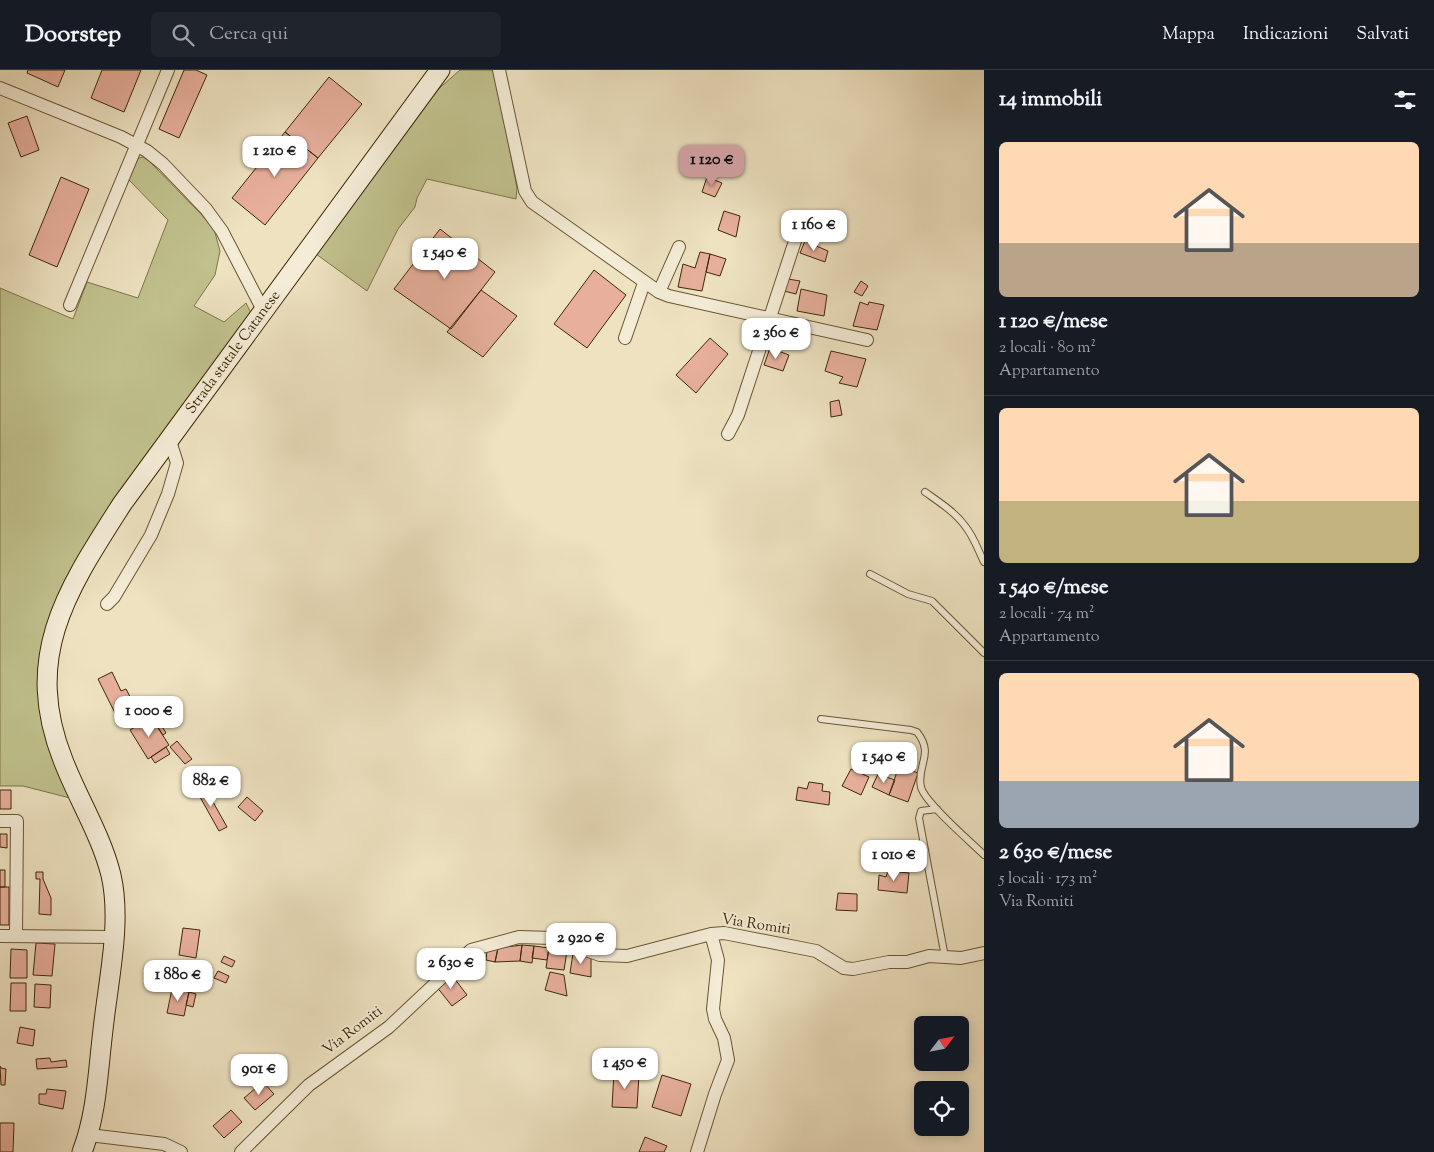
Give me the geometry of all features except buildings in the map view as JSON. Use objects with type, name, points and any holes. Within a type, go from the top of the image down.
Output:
[{"type":"main road","name":"Strada statale Catanese","points":[[87,1146],[114,937],[114,899],[107,860],[64,762],[49,715],[47,694],[51,650],[62,608],[84,564],[122,504],[440,70]]},
{"type":"street","points":[[70,305],[168,70]]},
{"type":"street","points":[[499,70],[525,191],[532,202],[659,292],[669,296],[867,340]]},
{"type":"street","points":[[0,88],[136,145],[163,164],[206,209],[222,231],[263,310]]},
{"type":"street","points":[[728,434],[738,415],[795,241]]},
{"type":"street","points":[[659,292],[679,247]]},
{"type":"street","points":[[625,338],[644,283]]},
{"type":"street","points":[[107,604],[114,597],[151,536],[168,494],[177,463],[169,438]]},
{"type":"street","points":[[0,820],[17,821],[16,936]]},
{"type":"street","name":"Via Romiti","points":[[241,1152],[310,1085],[389,1027],[471,950],[519,936],[552,938],[600,956],[614,957],[627,956],[711,934],[724,933],[816,951],[844,968],[853,969],[889,962],[907,962],[929,956],[961,958],[984,953]]},
{"type":"street","points":[[697,1152],[728,1060],[724,1038],[712,1009],[718,960],[711,934]]},
{"type":"street","points":[[0,936],[114,937]]},
{"type":"street","points":[[87,1146],[164,1144],[181,1152]]},
{"type":"lane","points":[[925,492],[965,525],[984,562]]},
{"type":"lane","points":[[870,574],[908,594],[932,602],[984,653]]},
{"type":"lane","points":[[821,719],[917,732],[925,746],[920,786],[937,809],[984,855]]},
{"type":"lane","points":[[937,809],[922,811],[919,818],[945,957]]},
{"type":"green space","points":[[460,70],[494,70],[517,188],[516,199],[427,179],[417,198],[415,207],[398,229],[367,291],[316,254],[435,92]]},
{"type":"green space","points":[[143,157],[214,229],[220,251],[215,275],[194,306],[224,322],[246,303],[251,313],[41,651],[39,691],[44,726],[55,761],[70,798],[23,786],[0,786],[0,288],[73,319],[87,282],[138,298],[168,220],[128,179],[135,159]]}]
